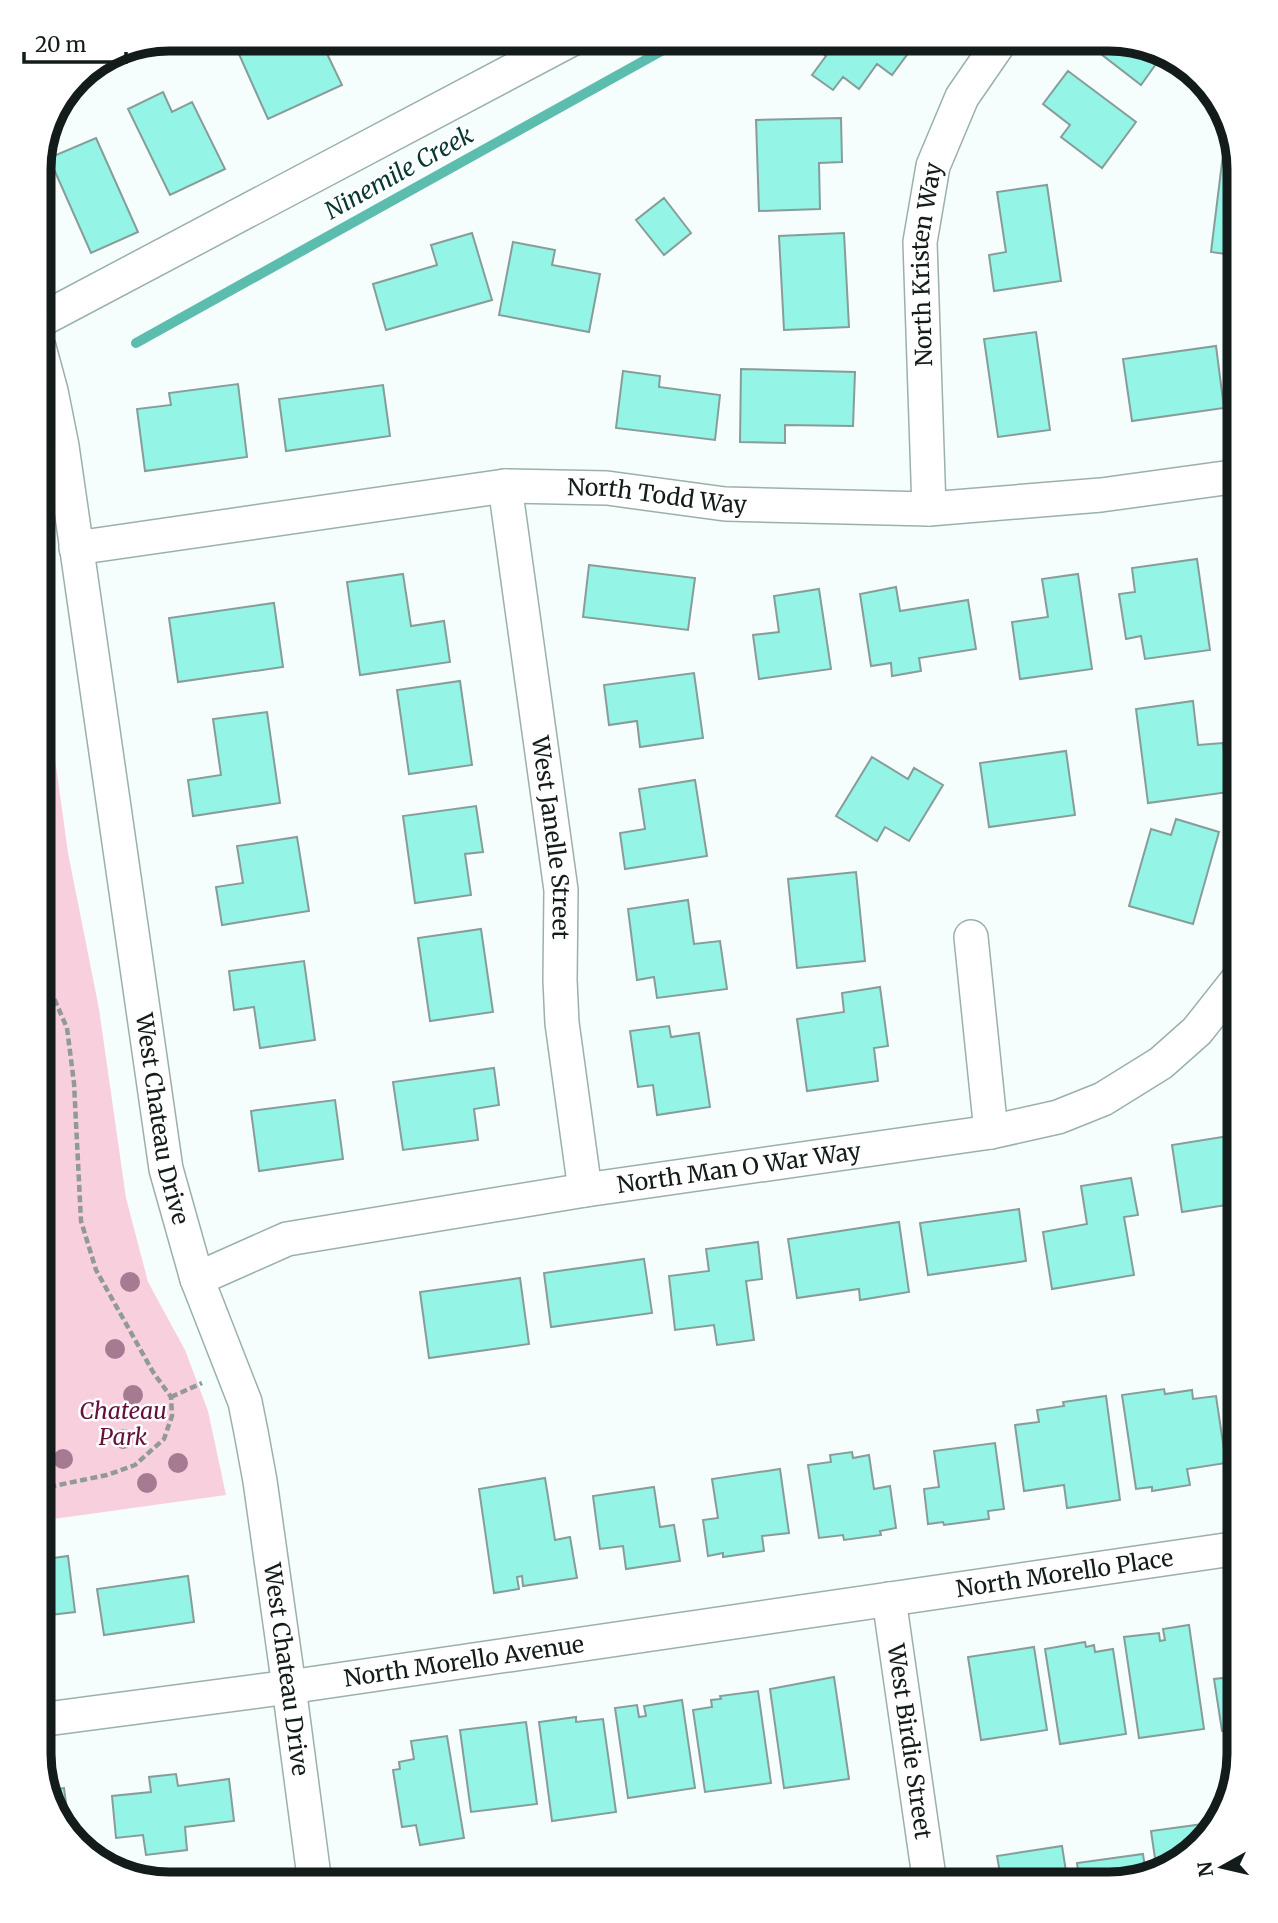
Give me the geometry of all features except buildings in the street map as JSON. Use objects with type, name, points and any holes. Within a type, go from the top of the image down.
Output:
[{"type":"street","points":[[51,315],[549,51]]},
{"type":"street","name":"North Kristen Way","points":[[929,509],[920,242],[933,166],[962,97],[994,51]]},
{"type":"street","name":"West Chateau Drive","points":[[51,391],[62,446],[166,1169],[197,1279],[247,1412],[260,1481],[313,1872]]},
{"type":"street","name":"North Todd Way","points":[[76,548],[505,486],[607,488],[725,503],[929,509],[1101,495],[1227,478]]},
{"type":"street","name":"West Janelle Street","points":[[505,486],[561,890],[562,1023],[585,1190]]},
{"type":"street","points":[[971,937],[991,1132]]},
{"type":"street","name":"North Man O War Way","points":[[197,1279],[287,1239],[585,1190],[991,1132],[1058,1117],[1103,1099],[1161,1063],[1197,1031],[1227,994]]},
{"type":"street","name":"North Morello Place","points":[[889,1599],[1227,1550]]},
{"type":"street","name":"North Morello Avenue","points":[[51,1718],[289,1687],[889,1599]]},
{"type":"street","name":"West Birdie Street","points":[[889,1599],[928,1872]]},
{"type":"path","points":[[51,994],[67,1028],[74,1083],[81,1221],[96,1270],[153,1373],[171,1397],[172,1416],[164,1439],[135,1465],[107,1475],[51,1486]]},
{"type":"path","points":[[171,1397],[205,1382]]},
{"type":"green space","name":"Chateau Park","points":[[51,729],[68,853],[99,1009],[126,1198],[148,1282],[185,1350],[208,1411],[226,1495],[51,1519]]},
{"type":"waterway","name":"Ninemile Creek","points":[[136,343],[661,51]]}]
